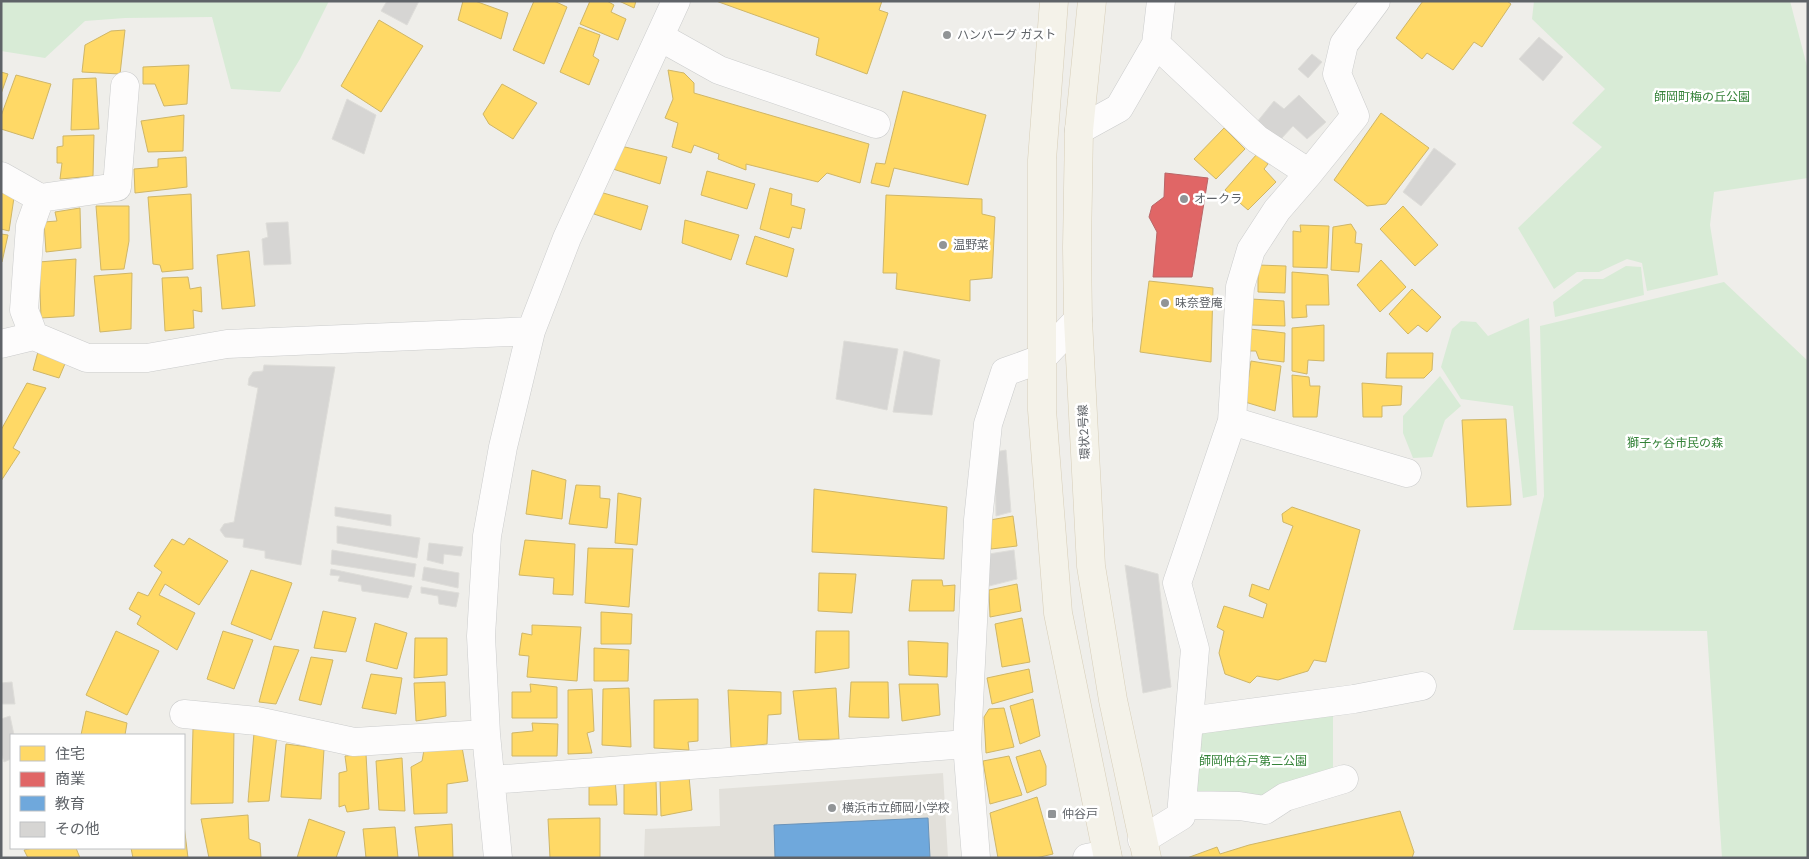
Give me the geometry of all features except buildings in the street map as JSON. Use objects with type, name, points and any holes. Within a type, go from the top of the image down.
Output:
[{"type":"main road","points":[[1054,1],[1042,160],[1042,410],[1058,613],[1101,856]]},
{"type":"main road","name":"環状2号線","points":[[1092,1],[1079,130],[1077,247],[1078,320],[1091,566],[1113,700],[1144,849]]},
{"type":"street","points":[[498,858],[486,734],[481,636],[487,536],[504,447],[531,331],[566,238],[676,1]]},
{"type":"street","points":[[1079,130],[1119,108],[1156,44],[1161,1]]},
{"type":"street","points":[[1144,849],[1181,816],[1195,649],[1177,583],[1232,422],[1240,286],[1251,250],[1277,210],[1355,116],[1337,74],[1344,44],[1376,1]]},
{"type":"street","points":[[660,37],[719,70],[876,124]]},
{"type":"street","points":[[1156,44],[1258,139],[1309,172]]},
{"type":"street","points":[[1,176],[40,198],[118,187],[125,86]]},
{"type":"street","points":[[34,336],[24,310],[30,226],[40,198]]},
{"type":"street","points":[[976,858],[966,744],[978,520],[988,424],[1005,372],[1041,358],[1078,320]]},
{"type":"street","points":[[1,344],[34,336],[87,358],[147,358],[227,344],[531,331]]},
{"type":"street","points":[[1232,422],[1407,473]]},
{"type":"street","points":[[1189,721],[1354,699],[1422,686]]},
{"type":"street","points":[[184,714],[257,721],[354,742],[486,734]]},
{"type":"street","points":[[491,780],[966,744]]},
{"type":"street","points":[[1182,805],[1239,806],[1265,810],[1285,798],[1344,779]]},
{"type":"shaded area","name":"横浜市立師岡小学校","points":[[943,773],[948,858],[644,858],[645,829],[720,826],[719,789]]},
{"type":"green space","points":[[1,1],[329,1],[300,59],[280,92],[231,89],[212,17],[125,18],[85,21],[45,58],[1,51]]},
{"type":"green space","name":"師岡町梅の丘公園","points":[[1534,1],[1790,1],[1808,70],[1808,178],[1714,192],[1710,225],[1718,275],[1647,291],[1642,263],[1627,259],[1599,272],[1577,272],[1554,289],[1518,228],[1602,147],[1572,123],[1605,89],[1532,19]]},
{"type":"green space","points":[[1626,266],[1641,267],[1644,295],[1555,317],[1553,302],[1584,279],[1603,279]]},
{"type":"green space","name":"獅子ヶ谷市民の森","points":[[1724,282],[1808,361],[1808,858],[1722,858],[1707,631],[1513,630],[1544,496],[1540,326]]},
{"type":"green space","points":[[1529,318],[1537,495],[1523,498],[1513,406],[1461,399],[1441,367],[1452,329],[1461,321],[1476,322],[1488,336]]},
{"type":"green space","points":[[1440,376],[1461,406],[1445,420],[1432,457],[1413,458],[1403,433],[1403,416]]},
{"type":"green space","name":"師岡仲谷戸第二公園","points":[[1333,706],[1333,778],[1263,805],[1188,799],[1193,728]]},
{"type":"place","name":"ハンバーグ ガスト","points":[[947,35]]},
{"type":"place","name":"オークラ","points":[[1184,199]]},
{"type":"place","name":"温野菜","points":[[943,245]]},
{"type":"place","name":"味奈登庵","points":[[1165,303]]},
{"type":"place","name":"横浜市立師岡小学校","points":[[832,808]]},
{"type":"place","name":"仲谷戸","points":[[1052,814]]}]
